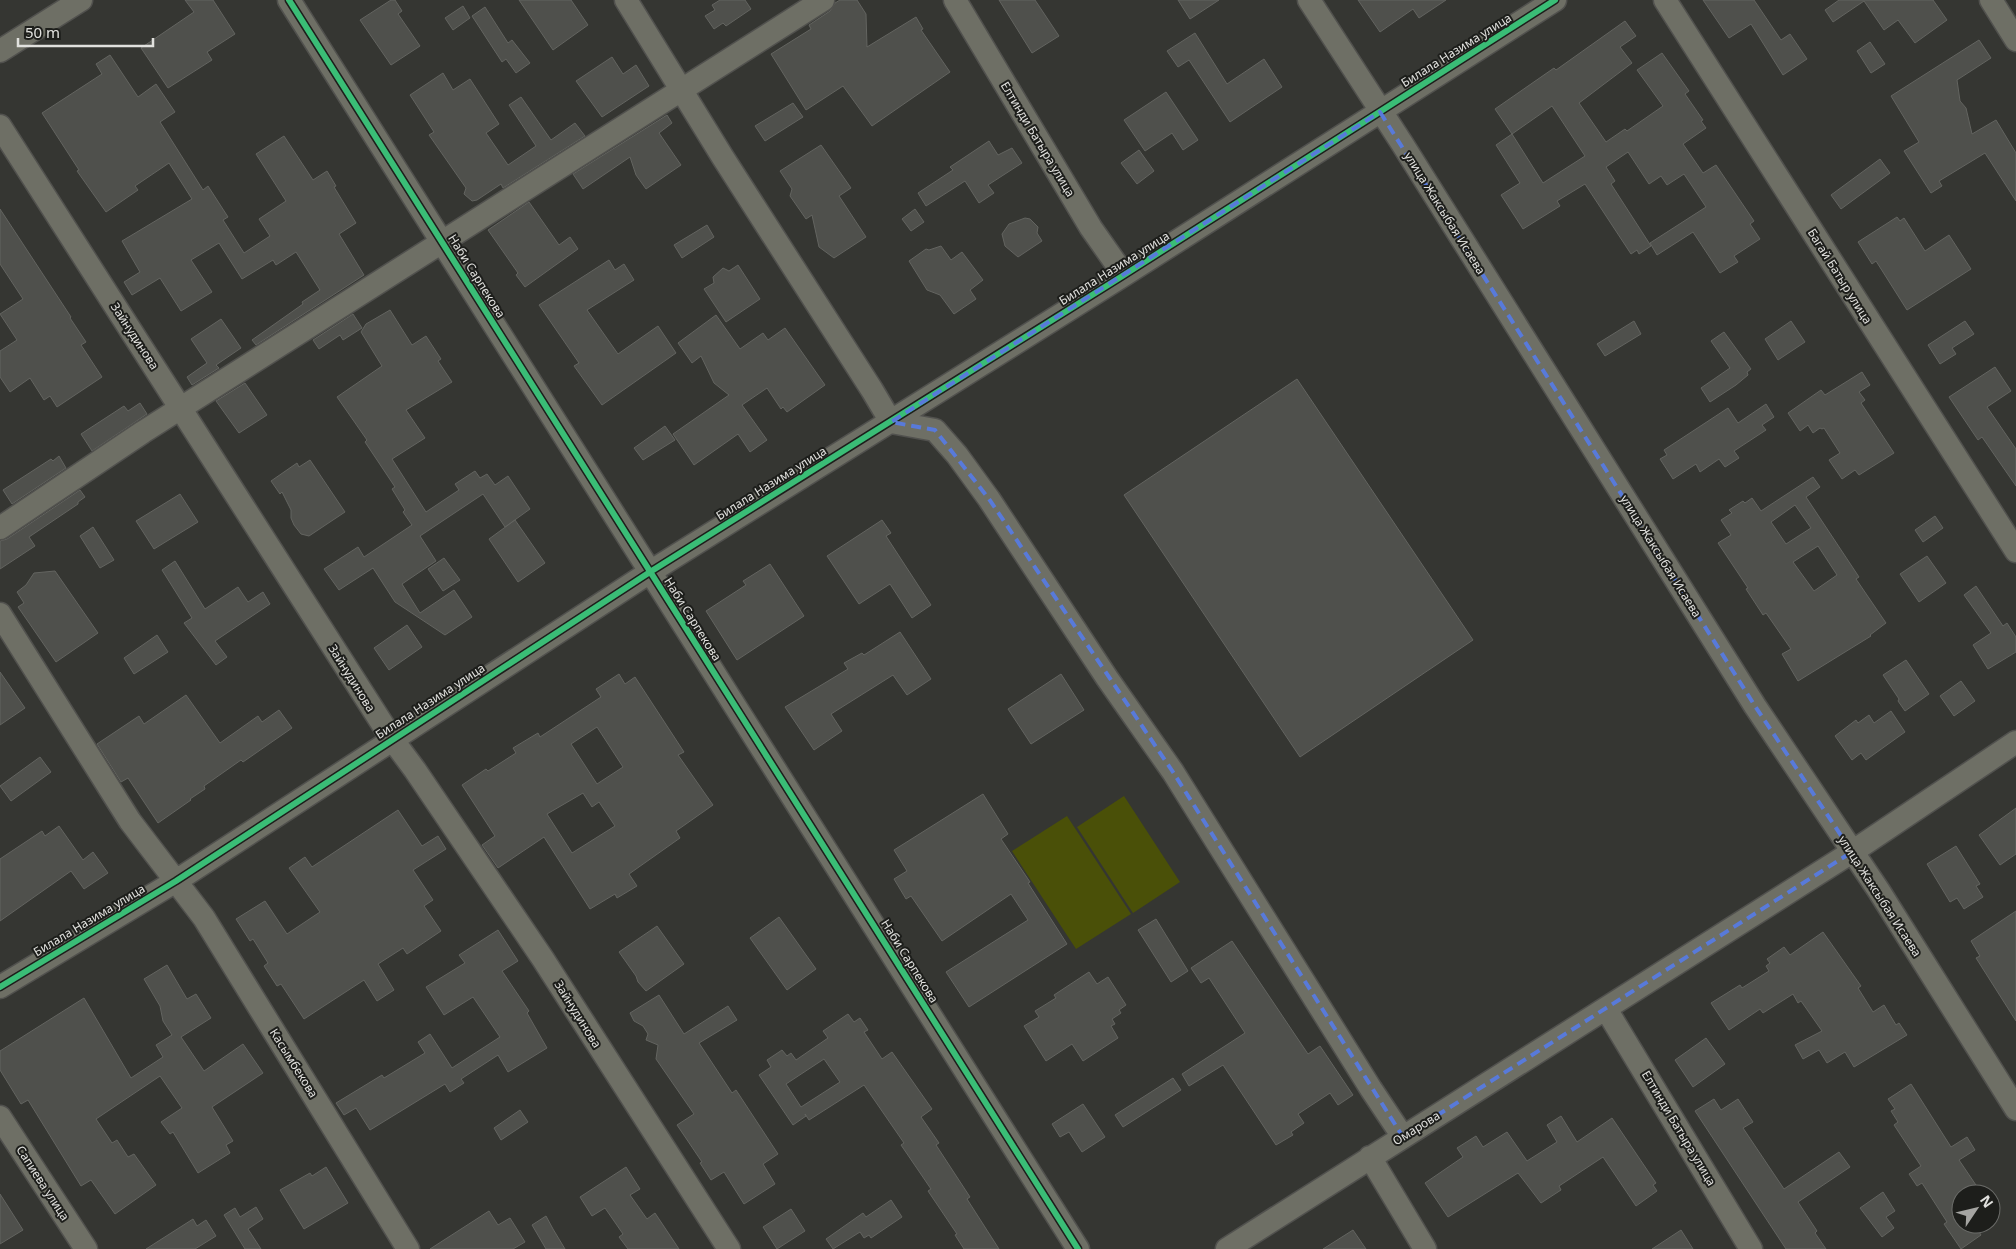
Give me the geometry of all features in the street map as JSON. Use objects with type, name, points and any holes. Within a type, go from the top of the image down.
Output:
[{"type":"street","points":[[0,51],[81,0]]},
{"type":"street","name":"Наби Сарпекова","points":[[289,0],[1078,1249]]},
{"type":"street","points":[[626,0],[722,156],[891,422],[935,430],[957,455],[989,499],[1107,678],[1173,772],[1371,1090],[1403,1137]]},
{"type":"street","points":[[0,528],[143,432],[823,0]]},
{"type":"street","name":"Елтинди Батыра улица","points":[[955,0],[1091,228],[1124,276]]},
{"type":"street","name":"улица Жаксыбая Исаева","points":[[1309,0],[1755,706],[1884,900],[2016,1109]]},
{"type":"street","name":"Билала Назима улица","points":[[0,987],[176,881],[650,572],[1124,276],[1555,0]]},
{"type":"street","name":"Багай Батыр улица","points":[[1666,0],[2016,551]]},
{"type":"street","points":[[1991,0],[2016,40]]},
{"type":"street","name":"Зайнудинова","points":[[0,126],[392,739],[543,959],[729,1249]]},
{"type":"street","name":"Касымбекова","points":[[0,614],[130,821],[204,918],[408,1249]]},
{"type":"street","name":"Омарова","points":[[1227,1249],[1852,852],[2016,742]]},
{"type":"street","name":"Елтинди Батыра улица","points":[[1606,1008],[1751,1249]]},
{"type":"street","name":"Сапиева улица","points":[[0,1118],[86,1249]]},
{"type":"street","points":[[1370,1157],[1425,1249]]},
{"type":"highlighted area","points":[[1380,112],[1755,706],[1852,852],[1403,1137],[1173,772],[989,499],[935,430],[891,422]]},
{"type":"green space","points":[[1124,796],[1180,882],[1133,913],[1077,827]]},
{"type":"green space","points":[[1067,816],[1131,914],[1076,949],[1012,851]]},
{"type":"building","points":[[185,0],[213,0],[235,34],[207,52],[212,60],[168,88],[141,48],[194,12]]},
{"type":"building","points":[[391,0],[395,0],[402,11],[398,14],[420,46],[391,65],[360,20]]},
{"type":"building","points":[[519,0],[571,0],[588,25],[553,50]]},
{"type":"building","points":[[720,0],[745,0],[751,9],[726,26],[723,23],[714,29],[705,16],[715,10],[712,5]]},
{"type":"building","points":[[840,0],[857,0],[866,14],[867,47],[916,17],[923,29],[921,30],[950,72],[872,126],[843,86],[806,110],[771,54],[811,29],[809,25],[830,11],[835,3]]},
{"type":"building","points":[[999,0],[1035,0],[1059,36],[1032,53]]},
{"type":"building","points":[[1178,0],[1219,0],[1190,19]]},
{"type":"building","points":[[1358,0],[1446,0],[1419,18],[1413,9],[1380,32]]},
{"type":"building","points":[[1703,0],[1754,0],[1781,40],[1790,34],[1807,59],[1783,75],[1751,24],[1729,38]]},
{"type":"building","points":[[1839,0],[1933,0],[1947,20],[1915,43],[1898,20],[1884,30],[1864,1],[1833,22],[1825,10]]},
{"type":"building","points":[[463,6],[470,18],[453,30],[445,18]]},
{"type":"building","points":[[485,7],[508,43],[512,40],[530,63],[516,73],[506,59],[502,62],[472,16]]},
{"type":"building","points":[[1625,21],[1636,36],[1620,47],[1632,63],[1579,103],[1606,142],[1625,129],[1627,131],[1663,106],[1637,70],[1662,53],[1689,91],[1685,94],[1703,120],[1701,121],[1706,128],[1683,144],[1703,173],[1716,165],[1754,221],[1750,224],[1760,239],[1734,256],[1738,262],[1720,273],[1693,232],[1657,255],[1650,243],[1706,207],[1684,174],[1667,185],[1661,176],[1649,184],[1628,152],[1606,167],[1615,181],[1611,184],[1651,246],[1639,254],[1637,250],[1631,254],[1585,184],[1557,201],[1560,206],[1523,229],[1501,195],[1520,183],[1496,145],[1512,134],[1495,109],[1554,68],[1556,70]],"holes":[[[1552,106],[1585,156],[1543,183],[1512,134]]]},
{"type":"building","points":[[1195,33],[1227,84],[1264,59],[1282,87],[1230,122],[1189,60],[1178,67],[1167,51]]},
{"type":"building","points":[[1979,40],[1991,58],[1957,80],[1960,101],[1966,108],[1972,134],[1996,120],[2016,153],[2016,201],[1985,153],[1939,181],[1942,186],[1931,193],[1904,151],[1919,142],[1891,96]]},
{"type":"building","points":[[1870,42],[1885,64],[1871,73],[1857,51]]},
{"type":"building","points":[[110,55],[138,97],[156,84],[175,112],[160,122],[203,190],[208,186],[228,217],[223,220],[244,253],[270,236],[259,219],[286,201],[256,154],[284,136],[313,180],[327,171],[336,186],[334,187],[356,223],[339,234],[364,275],[256,345],[252,340],[320,290],[296,252],[276,265],[273,260],[242,279],[219,243],[191,260],[212,292],[181,311],[160,278],[132,295],[124,282],[140,272],[122,241],[192,199],[169,163],[135,186],[138,190],[106,212],[77,171],[79,170],[42,113],[102,74],[96,64]]},
{"type":"building","points":[[612,57],[623,74],[636,65],[649,86],[602,117],[576,81]]},
{"type":"building","points":[[443,73],[453,90],[470,79],[499,124],[486,133],[508,165],[536,146],[509,105],[521,97],[551,140],[575,123],[585,136],[503,188],[501,184],[477,200],[472,201],[464,194],[466,188],[429,135],[434,132],[410,95]]},
{"type":"building","points":[[1166,92],[1198,140],[1183,150],[1172,133],[1145,151],[1124,120]]},
{"type":"building","points":[[793,103],[803,117],[765,141],[755,126]]},
{"type":"building","points":[[667,115],[672,123],[659,133],[681,165],[646,189],[636,175],[630,157],[583,189],[573,174]]},
{"type":"building","points":[[989,141],[998,155],[1012,148],[1022,163],[988,185],[994,193],[979,203],[965,181],[926,206],[918,193],[953,170],[950,167]]},
{"type":"building","points":[[821,145],[851,188],[839,196],[866,237],[834,258],[819,247],[812,215],[806,219],[790,196],[792,189],[780,171]]},
{"type":"building","points":[[1139,150],[1154,171],[1137,184],[1121,163]]},
{"type":"building","points":[[1880,159],[1890,173],[1841,209],[1831,195]]},
{"type":"building","points":[[529,202],[559,245],[570,237],[578,249],[525,287],[516,275],[518,273],[488,230]]},
{"type":"building","points":[[0,209],[71,317],[86,342],[81,345],[102,377],[57,407],[50,396],[44,400],[30,378],[10,392],[0,377],[0,351],[17,340],[0,314],[23,299],[0,264]]},
{"type":"building","points":[[915,209],[924,222],[911,231],[902,219]]},
{"type":"building","points":[[1897,217],[1900,221],[1904,218],[1925,251],[1949,235],[1971,269],[1907,310],[1876,261],[1872,264],[1858,242]]},
{"type":"building","points":[[1025,218],[1030,219],[1038,227],[1037,233],[1042,241],[1018,257],[1005,246],[1002,234],[1009,224]]},
{"type":"building","points":[[707,225],[714,237],[682,258],[674,245]]},
{"type":"building","points":[[941,246],[951,260],[962,252],[983,280],[970,290],[976,299],[954,314],[940,295],[927,290],[909,261],[926,249],[929,250]]},
{"type":"building","points":[[609,260],[615,270],[624,264],[634,280],[587,310],[618,354],[658,326],[676,353],[602,405],[574,366],[579,363],[539,305]]},
{"type":"building","points":[[738,265],[760,299],[726,322],[704,289],[714,283],[713,277],[723,268],[729,271]]},
{"type":"building","points":[[390,310],[412,345],[426,336],[441,359],[438,361],[452,382],[406,410],[425,438],[392,459],[426,512],[459,490],[455,484],[475,471],[480,478],[487,474],[495,485],[508,476],[530,509],[505,527],[483,494],[420,536],[436,561],[402,584],[420,613],[454,590],[472,617],[445,635],[395,602],[373,568],[339,590],[324,569],[358,547],[364,557],[412,525],[403,512],[405,510],[392,489],[395,487],[365,442],[367,440],[337,397],[382,366],[361,332],[366,324]]},
{"type":"building","points":[[353,314],[362,328],[343,340],[340,335],[319,349],[313,340]]},
{"type":"building","points":[[716,315],[740,349],[763,333],[768,340],[785,328],[825,385],[787,412],[783,407],[781,409],[767,388],[742,405],[767,440],[750,452],[738,434],[694,465],[673,434],[729,395],[714,383],[701,356],[692,363],[678,343]]},
{"type":"building","points":[[221,319],[241,348],[216,365],[219,368],[192,385],[187,377],[207,363],[191,339]]},
{"type":"building","points":[[1634,321],[1641,334],[1605,356],[1597,344]]},
{"type":"building","points":[[1791,321],[1805,342],[1778,360],[1765,339]]},
{"type":"building","points":[[1965,321],[1974,334],[1952,348],[1956,354],[1940,364],[1928,345]]},
{"type":"building","points":[[1724,332],[1751,369],[1747,372],[1748,375],[1736,385],[1710,402],[1701,388],[1730,368],[1711,341]]},
{"type":"building","points":[[1995,367],[2011,391],[1987,407],[2016,449],[2016,486],[1982,437],[1978,440],[1949,397]]},
{"type":"building","points":[[1862,372],[1870,385],[1859,392],[1865,400],[1861,403],[1894,453],[1859,475],[1855,470],[1842,479],[1829,460],[1840,453],[1824,428],[1820,428],[1813,433],[1808,425],[1800,431],[1788,413],[1821,390],[1825,395]]},
{"type":"building","points":[[1297,379],[1473,640],[1300,757],[1124,495]]},
{"type":"building","points":[[245,383],[267,415],[239,433],[216,401]]},
{"type":"building","points":[[140,403],[147,414],[92,451],[81,434],[124,406],[128,411]]},
{"type":"building","points":[[1766,404],[1774,417],[1762,425],[1766,430],[1734,451],[1739,458],[1725,467],[1719,459],[1700,472],[1696,464],[1673,479],[1660,459],[1667,455],[1664,450],[1728,408],[1738,423]]},
{"type":"building","points":[[665,426],[675,440],[643,460],[634,448]]},
{"type":"building","points":[[59,456],[66,468],[12,504],[3,490],[51,459],[53,461]]},
{"type":"building","points":[[310,460],[345,512],[309,536],[301,534],[294,525],[291,518],[291,510],[282,492],[280,494],[271,481],[297,463],[299,467]]},
{"type":"building","points":[[1813,477],[1820,487],[1806,497],[1859,577],[1856,579],[1886,623],[1871,636],[1798,681],[1782,654],[1791,649],[1766,613],[1763,615],[1746,589],[1748,588],[1718,543],[1731,535],[1721,520],[1732,513],[1729,510],[1743,501],[1745,503],[1752,498],[1761,511]],"holes":[[[1795,505],[1811,528],[1786,544],[1771,522]],[[1818,546],[1837,575],[1814,591],[1793,562]]]},
{"type":"building","points":[[80,490],[85,497],[78,504],[29,537],[35,546],[0,569],[0,541],[7,539]]},
{"type":"building","points":[[180,494],[198,522],[154,549],[136,521]]},
{"type":"building","points":[[1935,516],[1943,528],[1923,542],[1915,530]]},
{"type":"building","points":[[515,520],[545,563],[518,582],[489,539]]},
{"type":"building","points":[[882,520],[891,533],[886,536],[931,605],[912,618],[890,584],[859,604],[827,556]]},
{"type":"building","points":[[93,527],[114,560],[100,568],[80,536]]},
{"type":"building","points":[[1927,556],[1946,583],[1919,602],[1900,574]]},
{"type":"building","points":[[444,558],[460,580],[443,591],[428,569]]},
{"type":"building","points":[[175,561],[205,609],[238,587],[248,602],[263,592],[270,604],[215,641],[227,657],[216,665],[184,623],[192,618],[162,570]]},
{"type":"building","points":[[770,564],[804,616],[737,660],[706,611],[746,585],[743,581]]},
{"type":"building","points":[[55,571],[98,633],[56,662],[18,607],[24,603],[17,592],[26,585],[34,573]]},
{"type":"building","points":[[1976,586],[2003,626],[2007,623],[2016,637],[2016,652],[1988,669],[1973,645],[1991,633],[1964,595]]},
{"type":"building","points":[[407,625],[422,647],[389,670],[374,648]]},
{"type":"building","points":[[900,632],[931,679],[907,695],[893,675],[831,714],[842,731],[814,750],[785,707],[848,669],[844,663],[862,653],[864,655]]},
{"type":"building","points":[[157,635],[168,652],[134,674],[124,658]]},
{"type":"building","points":[[1906,660],[1929,694],[1905,711],[1883,675]]},
{"type":"building","points":[[0,672],[25,708],[0,725]]},
{"type":"building","points":[[619,674],[625,684],[635,677],[684,752],[678,755],[713,805],[676,831],[680,838],[629,874],[637,886],[617,898],[615,894],[590,909],[544,837],[498,868],[482,845],[495,836],[462,785],[486,769],[488,771],[516,753],[513,748],[538,733],[540,737],[601,697],[596,689]],"holes":[[[597,727],[623,767],[597,784],[571,744]],[[583,793],[592,807],[599,802],[615,826],[572,853],[547,814]]]},
{"type":"building","points":[[1061,674],[1084,710],[1031,744],[1008,709]]},
{"type":"building","points":[[1961,681],[1975,701],[1954,716],[1940,696]]},
{"type":"building","points":[[186,695],[220,743],[258,716],[262,722],[279,710],[292,728],[204,786],[205,789],[158,823],[128,778],[121,782],[97,744],[139,716],[144,724]]},
{"type":"building","points":[[1891,711],[1905,732],[1866,760],[1861,753],[1852,760],[1835,736],[1856,720],[1858,723],[1869,715],[1874,723]]},
{"type":"building","points":[[40,757],[51,772],[11,801],[0,786]]},
{"type":"building","points":[[983,794],[1008,834],[1001,839],[1030,882],[1028,883],[1067,944],[969,1007],[946,972],[1028,920],[1011,894],[942,941],[911,896],[906,899],[894,879],[907,871],[894,850]]},
{"type":"building","points":[[2016,808],[2016,854],[2000,865],[1979,835]]},
{"type":"building","points":[[398,810],[422,846],[438,836],[446,849],[413,870],[433,900],[424,906],[441,931],[407,954],[403,948],[378,964],[394,990],[377,1001],[364,980],[304,1019],[281,984],[277,986],[264,966],[268,963],[253,939],[250,941],[236,919],[265,901],[287,934],[320,912],[289,868],[305,857],[312,867]]},
{"type":"building","points":[[59,826],[83,860],[93,852],[108,873],[84,889],[71,871],[0,921],[0,859],[42,831],[45,836]]},
{"type":"building","points":[[1956,846],[1980,884],[1976,886],[1983,897],[1964,909],[1957,898],[1950,902],[1927,864]]},
{"type":"building","points":[[2016,911],[2016,1021],[1976,958],[1980,956],[1971,941]]},
{"type":"building","points":[[779,917],[816,969],[787,990],[750,938]]},
{"type":"building","points":[[1156,919],[1188,971],[1171,982],[1138,930]]},
{"type":"building","points":[[657,926],[684,964],[646,991],[619,952]]},
{"type":"building","points":[[498,930],[518,961],[502,971],[529,1011],[527,1013],[547,1048],[508,1072],[498,1055],[461,1079],[464,1083],[450,1092],[445,1084],[370,1130],[356,1108],[344,1115],[336,1103],[382,1075],[384,1078],[425,1053],[418,1042],[430,1034],[452,1068],[500,1037],[473,997],[444,1015],[426,987],[465,963],[459,955]]},
{"type":"building","points":[[1823,932],[1861,986],[1858,988],[1873,1012],[1884,1005],[1896,1025],[1899,1023],[1907,1035],[1854,1067],[1845,1052],[1827,1063],[1819,1050],[1803,1059],[1795,1045],[1822,1031],[1801,1001],[1798,1003],[1793,994],[1763,1013],[1760,1009],[1729,1030],[1711,1003],[1740,985],[1742,988],[1769,971],[1766,966],[1770,963],[1767,959],[1784,947],[1790,955]]},
{"type":"building","points":[[1232,941],[1308,1054],[1320,1046],[1353,1095],[1338,1105],[1330,1093],[1298,1114],[1304,1123],[1291,1132],[1293,1135],[1276,1145],[1223,1065],[1189,1086],[1182,1074],[1245,1033],[1209,978],[1201,983],[1191,968]]},
{"type":"building","points":[[167,965],[187,999],[196,994],[211,1018],[181,1037],[204,1071],[243,1044],[263,1073],[212,1107],[233,1141],[226,1145],[230,1153],[198,1173],[173,1132],[170,1134],[161,1122],[182,1108],[160,1076],[96,1119],[112,1143],[117,1140],[128,1157],[134,1154],[156,1185],[115,1214],[91,1180],[81,1186],[28,1100],[21,1104],[0,1070],[0,1051],[84,998],[131,1078],[163,1057],[156,1045],[172,1035],[163,1021],[160,1006],[144,979]]},
{"type":"building","points":[[1089,972],[1097,984],[1108,977],[1126,1005],[1119,1010],[1121,1013],[1112,1019],[1115,1024],[1111,1026],[1118,1038],[1083,1061],[1072,1044],[1046,1061],[1024,1026],[1039,1017],[1035,1011],[1056,998],[1054,995]]},
{"type":"building","points":[[659,995],[684,1034],[728,1006],[737,1020],[699,1043],[732,1093],[736,1090],[778,1154],[763,1164],[775,1184],[744,1204],[724,1172],[711,1180],[700,1163],[702,1162],[677,1125],[694,1114],[656,1059],[658,1045],[646,1040],[648,1034],[643,1026],[634,1021],[630,1013]]},
{"type":"building","points":[[848,1014],[854,1022],[860,1018],[868,1030],[864,1032],[882,1059],[892,1052],[932,1109],[921,1117],[939,1143],[936,1145],[970,1197],[967,1199],[999,1249],[964,1249],[955,1235],[957,1234],[928,1191],[931,1189],[901,1145],[904,1143],[864,1085],[809,1120],[805,1114],[806,1116],[793,1125],[759,1075],[771,1067],[767,1060],[782,1050],[787,1056],[791,1053],[796,1060],[828,1038],[823,1031]],"holes":[[[824,1059],[840,1082],[801,1107],[786,1084]]]},
{"type":"building","points":[[1706,1038],[1725,1064],[1693,1087],[1675,1060]]},
{"type":"building","points":[[1173,1078],[1181,1090],[1123,1127],[1115,1115]]},
{"type":"building","points":[[1911,1084],[1951,1147],[1967,1137],[1975,1150],[1959,1160],[1975,1184],[1951,1184],[1951,1234],[1981,1235],[1961,1249],[1944,1224],[1947,1222],[1922,1183],[1917,1186],[1909,1174],[1921,1166],[1894,1125],[1898,1122],[1891,1111],[1895,1109],[1888,1099]]},
{"type":"building","points":[[1714,1099],[1721,1110],[1738,1099],[1753,1122],[1743,1128],[1784,1189],[1839,1152],[1850,1167],[1798,1202],[1826,1249],[1786,1249],[1695,1111]]},
{"type":"building","points":[[1083,1104],[1105,1137],[1082,1152],[1069,1132],[1060,1137],[1052,1124]]},
{"type":"building","points":[[520,1110],[528,1122],[501,1140],[494,1128]]},
{"type":"building","points":[[1561,1116],[1577,1142],[1612,1118],[1656,1183],[1653,1185],[1657,1191],[1636,1206],[1603,1157],[1559,1186],[1561,1190],[1541,1203],[1518,1173],[1448,1217],[1425,1183],[1463,1157],[1457,1148],[1476,1136],[1483,1147],[1507,1132],[1527,1161],[1557,1142],[1547,1125]]},
{"type":"building","points":[[326,1167],[348,1203],[304,1229],[280,1190],[310,1173],[312,1176]]},
{"type":"building","points":[[626,1167],[640,1189],[630,1195],[647,1219],[655,1213],[679,1249],[628,1249],[619,1237],[623,1234],[605,1208],[592,1216],[580,1197]]},
{"type":"building","points":[[1883,1192],[1895,1211],[1886,1217],[1894,1228],[1882,1237],[1860,1208]]},
{"type":"building","points":[[0,1194],[23,1230],[0,1244]]},
{"type":"building","points":[[891,1200],[902,1217],[871,1238],[869,1235],[864,1238],[860,1232],[833,1249],[826,1239],[863,1213],[866,1217]]},
{"type":"building","points":[[256,1207],[263,1219],[248,1229],[261,1249],[245,1249],[224,1215],[235,1208],[240,1217]]},
{"type":"building","points":[[791,1209],[805,1231],[777,1249],[763,1227]]},
{"type":"building","points":[[489,1211],[498,1225],[510,1218],[525,1242],[513,1249],[430,1249]]},
{"type":"building","points":[[546,1216],[565,1249],[546,1249],[532,1225]]},
{"type":"building","points":[[193,1219],[197,1226],[206,1220],[216,1236],[195,1249],[146,1249]]},
{"type":"building","points":[[1353,1230],[1366,1249],[1323,1249]]},
{"type":"building","points":[[1681,1230],[1693,1249],[1652,1249]]},
{"type":"cycle path","points":[[289,0],[1078,1249]]},
{"type":"cycle path","points":[[0,987],[176,881],[650,572],[1124,275],[1555,0]]}]
